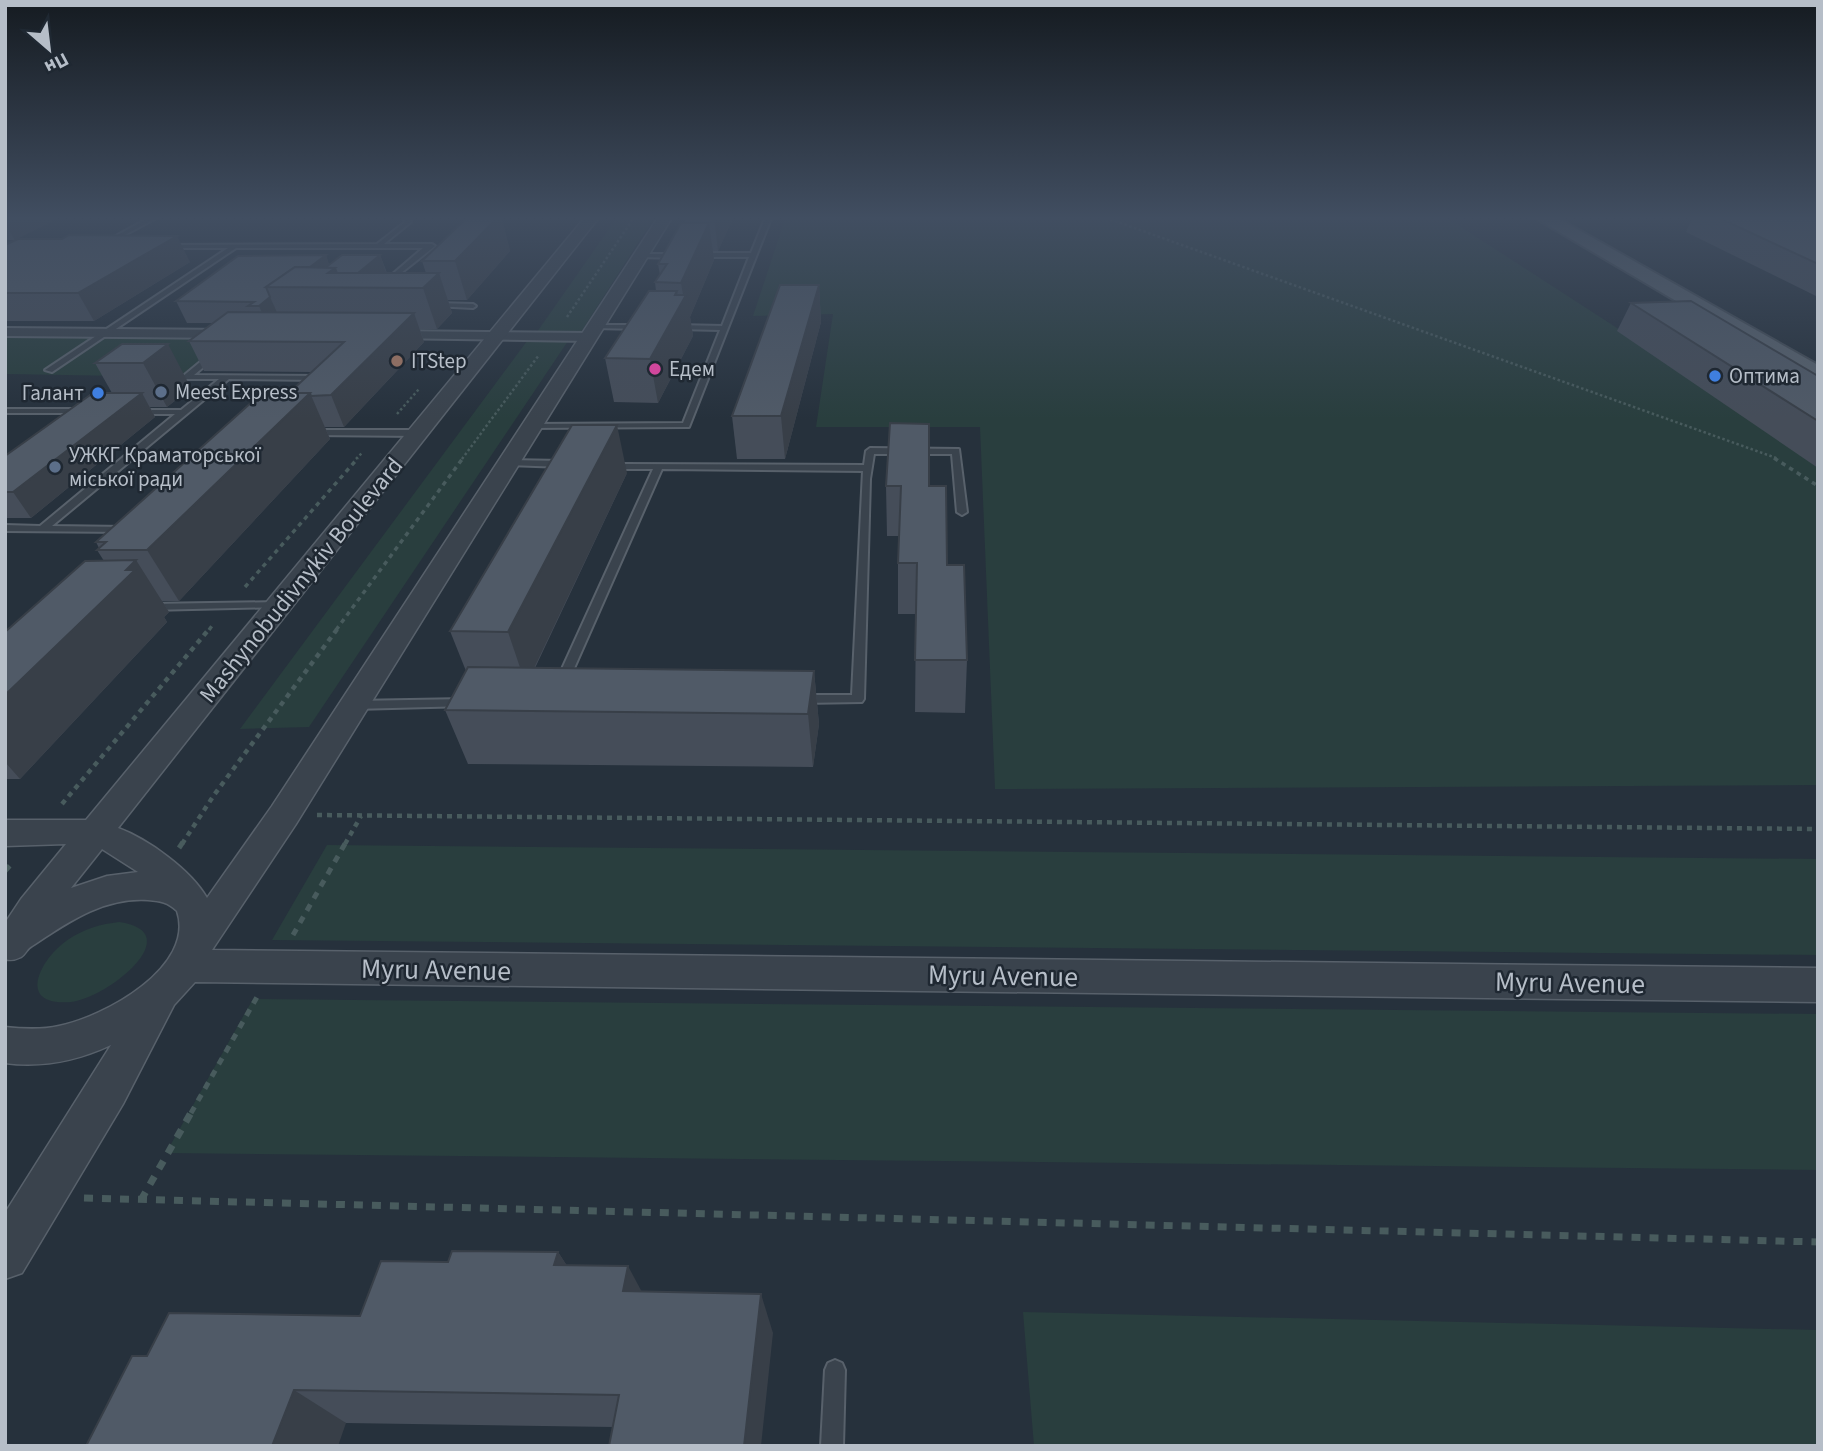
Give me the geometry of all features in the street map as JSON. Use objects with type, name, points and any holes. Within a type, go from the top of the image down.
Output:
[{"type":"main road","points":[[1659,284],[1818,375]]},
{"type":"street","name":"Mashynobudivnykiv Boulevard","points":[[8,947],[34,909],[539,284]]},
{"type":"street","points":[[5,1256],[182,966],[284,815],[622,284]]},
{"type":"street","points":[[5,332],[242,334]]},
{"type":"street","points":[[374,335],[554,336],[592,332]]},
{"type":"street","points":[[5,832],[95,834],[132,849],[162,872],[189,899],[198,917],[182,966],[128,1017],[90,1036],[5,1070]]},
{"type":"street","points":[[8,947],[41,920],[75,901],[111,889],[144,885],[171,888],[189,899]]},
{"type":"street","name":"Myru Avenue","points":[[182,966],[1818,985]]},
{"type":"street","points":[[5,1045],[17,1049],[51,1047],[90,1036]]},
{"type":"lane","points":[[49,370],[179,284]]},
{"type":"lane","points":[[382,287],[386,284]]},
{"type":"lane","points":[[532,426],[686,425],[742,284]]},
{"type":"lane","points":[[423,304],[473,306]]},
{"type":"lane","points":[[592,332],[647,327]]},
{"type":"lane","points":[[673,327],[726,328]]},
{"type":"lane","points":[[242,334],[186,377],[333,378],[323,387]]},
{"type":"lane","points":[[42,528],[227,377]]},
{"type":"lane","points":[[5,411],[90,411],[79,419]]},
{"type":"lane","points":[[130,412],[183,412]]},
{"type":"lane","points":[[300,433],[420,433]]},
{"type":"lane","points":[[789,699],[858,699],[867,468],[870,451],[956,451],[962,512]]},
{"type":"lane","points":[[508,463],[575,464]]},
{"type":"lane","points":[[626,466],[867,468]]},
{"type":"lane","points":[[559,689],[659,466]]},
{"type":"lane","points":[[5,528],[138,530]]},
{"type":"lane","points":[[139,607],[281,605]]},
{"type":"lane","points":[[354,705],[479,702]]},
{"type":"lane","points":[[832,1446],[835,1370]]},
{"type":"path","points":[[172,859],[214,795],[554,336],[589,284]]},
{"type":"path","points":[[1289,284],[1780,460],[1818,486]]},
{"type":"path","points":[[284,815],[1818,829]]},
{"type":"path","points":[[141,1200],[361,816]]},
{"type":"path","points":[[42,1197],[1818,1242]]},
{"type":"green space","points":[[571,284],[612,284],[581,332],[537,332]]},
{"type":"green space","points":[[764,284],[1549,284],[1818,458],[1818,785],[995,789],[980,427],[816,427],[833,314],[753,316]]},
{"type":"green space","points":[[5,337],[232,339],[182,377],[5,374]]},
{"type":"green space","points":[[527,341],[568,341],[309,727],[240,729]]},
{"type":"green space","points":[[327,845],[1818,859],[1818,955],[272,940]]},
{"type":"green space","points":[[119,922],[139,928],[147,938],[145,951],[136,964],[121,978],[87,998],[54,1002],[43,997],[38,989],[38,979],[58,947],[87,930]]},
{"type":"green space","points":[[253,999],[1818,1014],[1818,1170],[166,1153]]},
{"type":"green space","points":[[1023,1312],[1818,1330],[1818,1446],[1034,1446]]},
{"type":"building","points":[[5,284],[94,284],[78,293],[5,293]]},
{"type":"building","points":[[200,284],[271,284],[266,287],[270,297],[259,306],[248,306],[254,302],[176,301]]},
{"type":"building","points":[[271,284],[428,284],[423,288],[266,287]]},
{"type":"building","points":[[780,285],[819,285],[781,416],[732,416]]},
{"type":"building","points":[[649,291],[677,291],[675,295],[686,295],[650,359],[605,358]]},
{"type":"building","points":[[1691,301],[1818,376],[1818,421],[1631,303]]},
{"type":"building","points":[[228,312],[414,313],[331,395],[311,396],[310,393],[289,393],[344,342],[189,341]]},
{"type":"building","points":[[122,344],[168,344],[143,363],[95,363]]},
{"type":"building","points":[[93,393],[142,393],[13,492],[5,492],[5,456]]},
{"type":"building","points":[[267,393],[310,393],[147,550],[97,550],[106,542],[96,542],[253,401],[258,401]]},
{"type":"building","points":[[890,423],[929,424],[929,486],[946,486],[947,565],[964,565],[967,660],[915,660],[917,563],[898,563],[901,486],[886,486]]},
{"type":"building","points":[[572,425],[617,425],[508,632],[450,631]]},
{"type":"building","points":[[136,560],[126,570],[135,570],[5,695],[5,632],[85,561]]},
{"type":"building","points":[[468,667],[814,671],[808,714],[445,710]]},
{"type":"building","points":[[452,1251],[558,1252],[554,1265],[628,1266],[623,1291],[761,1294],[744,1446],[609,1446],[619,1395],[294,1390],[272,1446],[86,1446],[132,1356],[147,1356],[169,1313],[360,1316],[381,1261],[448,1262]]},
{"type":"place","name":"ITStep","points":[[397,361]]},
{"type":"place","name":"Едем","points":[[655,369]]},
{"type":"place","name":"Оптима","points":[[1715,376]]},
{"type":"place","name":"Meest Express","points":[[161,392]]},
{"type":"place","name":"Галант","points":[[98,393]]},
{"type":"place","name":"УЖКГ Краматорської міської ради","points":[[55,467]]}]
